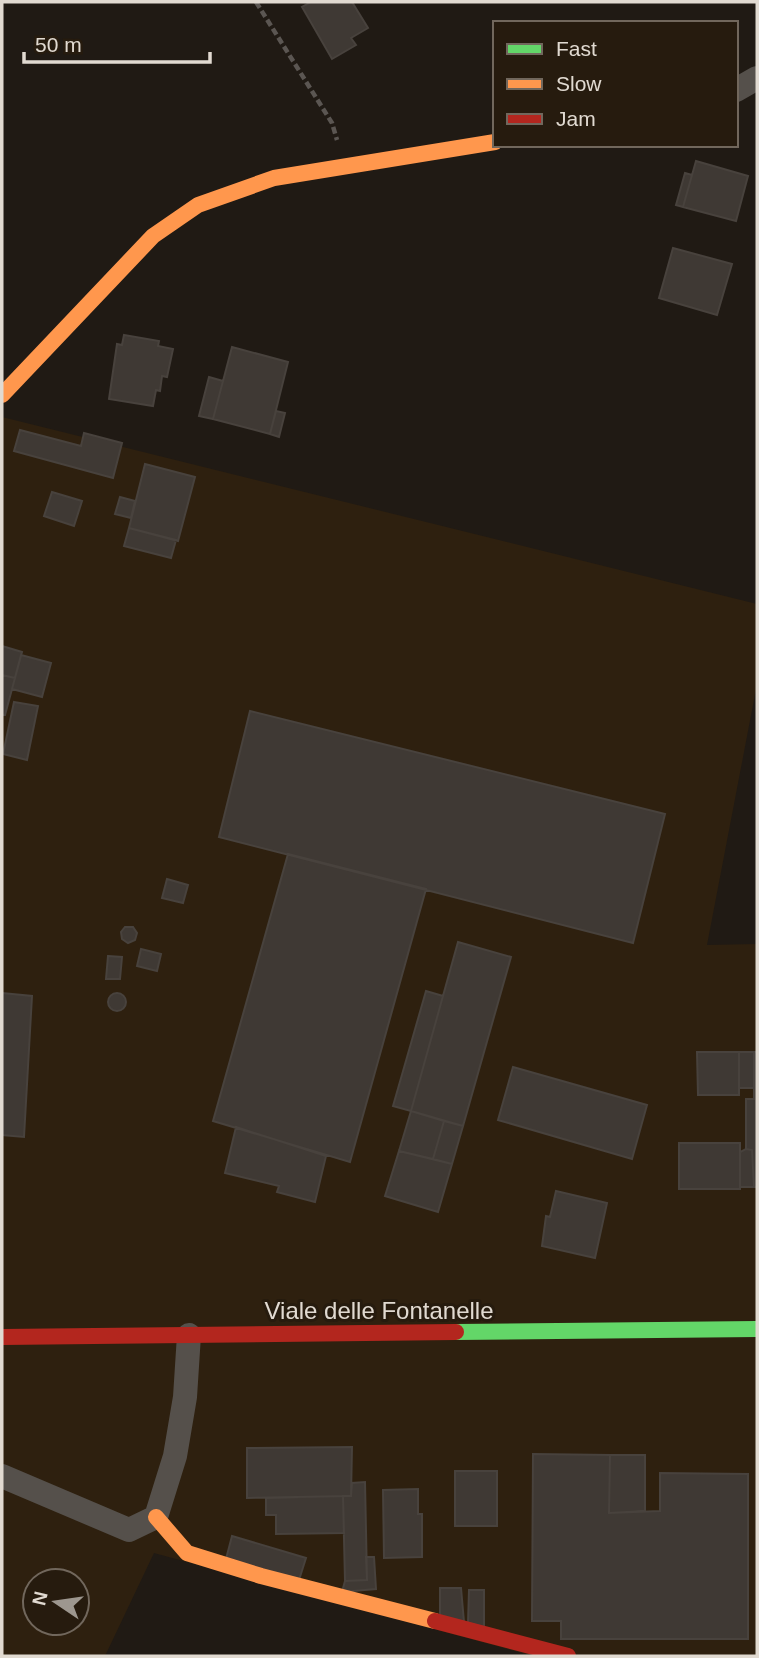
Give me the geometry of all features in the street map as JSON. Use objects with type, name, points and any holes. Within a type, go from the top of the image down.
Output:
[{"type":"street","points":[[738,89],[757,78]]},
{"type":"street","points":[[2,395],[153,236],[198,205],[274,178],[345,164],[493,142]]},
{"type":"street","name":"Viale delle Fontanelle","points":[[2,1337],[757,1329]]},
{"type":"street","points":[[2,1476],[130,1530],[156,1517],[175,1455],[185,1397],[189,1335]]},
{"type":"street","points":[[156,1517],[187,1553],[261,1576],[568,1656]]},
{"type":"path","points":[[256,2],[332,123],[345,164]]},
{"type":"shaded area","points":[[2,417],[757,604],[757,684],[707,945],[757,944],[757,1656],[533,1656],[154,1553],[105,1656],[2,1656]]},
{"type":"building","points":[[311,2],[352,2],[368,28],[351,38],[356,45],[332,59],[302,7]]},
{"type":"building","points":[[696,161],[748,176],[736,221],[683,207]]},
{"type":"building","points":[[685,173],[692,175],[683,207],[676,205]]},
{"type":"building","points":[[673,248],[732,264],[717,315],[659,298]]},
{"type":"building","points":[[124,335],[159,341],[158,346],[173,349],[167,377],[162,376],[160,391],[156,390],[153,406],[109,399],[117,344],[122,345]]},
{"type":"building","points":[[232,347],[288,362],[270,434],[213,419]]},
{"type":"building","points":[[209,377],[223,381],[213,419],[199,416]]},
{"type":"building","points":[[276,411],[285,413],[279,437],[270,434]]},
{"type":"building","points":[[20,430],[81,446],[84,433],[122,443],[113,478],[14,451]]},
{"type":"building","points":[[145,464],[195,477],[178,541],[129,528]]},
{"type":"building","points":[[52,492],[82,501],[74,526],[44,516]]},
{"type":"building","points":[[120,497],[135,501],[131,518],[115,514]]},
{"type":"building","points":[[129,528],[176,540],[171,558],[124,546]]},
{"type":"building","points":[[2,646],[22,652],[15,678],[2,675]]},
{"type":"building","points":[[21,655],[51,663],[42,697],[12,689]]},
{"type":"building","points":[[2,675],[15,678],[5,715],[2,715]]},
{"type":"building","points":[[14,702],[38,706],[27,760],[3,754]]},
{"type":"building","points":[[250,711],[665,814],[633,943],[219,837]]},
{"type":"building","points":[[288,854],[426,889],[350,1162],[213,1121]]},
{"type":"building","points":[[167,879],[188,885],[183,903],[162,898]]},
{"type":"building","points":[[125,927],[133,927],[137,933],[135,940],[128,943],[122,939],[121,932]]},
{"type":"building","points":[[458,942],[511,957],[463,1126],[411,1111]]},
{"type":"building","points":[[141,949],[161,954],[157,971],[137,966]]},
{"type":"building","points":[[108,956],[122,957],[120,979],[106,979]]},
{"type":"building","points":[[426,991],[443,996],[411,1111],[393,1106]]},
{"type":"building","points":[[2,993],[32,996],[24,1137],[2,1135]]},
{"type":"building","points":[[113,993],[121,993],[126,1002],[124,1009],[113,1011],[108,1006],[108,998]]},
{"type":"building","points":[[697,1052],[739,1052],[739,1095],[698,1095]]},
{"type":"building","points":[[739,1052],[754,1052],[754,1088],[739,1088]]},
{"type":"building","points":[[754,1052],[757,1052],[757,1187],[754,1187],[752,1150],[746,1149],[746,1099],[754,1099]]},
{"type":"building","points":[[513,1067],[647,1105],[632,1159],[498,1120]]},
{"type":"building","points":[[411,1111],[444,1121],[433,1159],[399,1151]]},
{"type":"building","points":[[444,1121],[463,1126],[452,1164],[433,1159]]},
{"type":"building","points":[[236,1127],[326,1156],[315,1202],[277,1192],[279,1186],[225,1173]]},
{"type":"building","points":[[679,1143],[740,1143],[740,1189],[679,1189]]},
{"type":"building","points":[[752,1150],[754,1187],[740,1187],[740,1152]]},
{"type":"building","points":[[399,1151],[452,1164],[438,1212],[385,1196]]},
{"type":"building","points":[[556,1191],[607,1203],[595,1258],[542,1246],[546,1216],[550,1217]]},
{"type":"building","points":[[352,1447],[351,1496],[247,1498],[247,1448]]},
{"type":"building","points":[[533,1454],[610,1455],[609,1513],[660,1511],[660,1473],[748,1474],[748,1639],[561,1639],[561,1621],[532,1621]]},
{"type":"building","points":[[610,1455],[645,1455],[645,1511],[609,1513]]},
{"type":"building","points":[[455,1471],[497,1471],[497,1526],[455,1526]]},
{"type":"building","points":[[365,1482],[367,1580],[345,1581],[343,1496],[351,1496],[352,1483]]},
{"type":"building","points":[[418,1489],[418,1514],[422,1514],[422,1557],[384,1558],[383,1490]]},
{"type":"building","points":[[343,1496],[344,1533],[276,1534],[276,1515],[266,1515],[266,1498]]},
{"type":"building","points":[[232,1536],[306,1558],[299,1580],[226,1559]]},
{"type":"building","points":[[366,1557],[374,1557],[376,1589],[342,1592],[345,1581],[367,1580]]},
{"type":"building","points":[[440,1588],[461,1588],[464,1622],[440,1617]]},
{"type":"building","points":[[469,1590],[484,1590],[484,1627],[468,1623]]},
{"type":"traffic: fast","points":[[456,1332],[757,1329]]},
{"type":"traffic: slow","points":[[2,395],[153,236],[198,205],[274,178],[493,142]]},
{"type":"traffic: slow","points":[[156,1517],[187,1553],[261,1576],[435,1621]]},
{"type":"traffic: jam","points":[[2,1337],[456,1332]]},
{"type":"traffic: jam","points":[[435,1621],[568,1656]]}]
